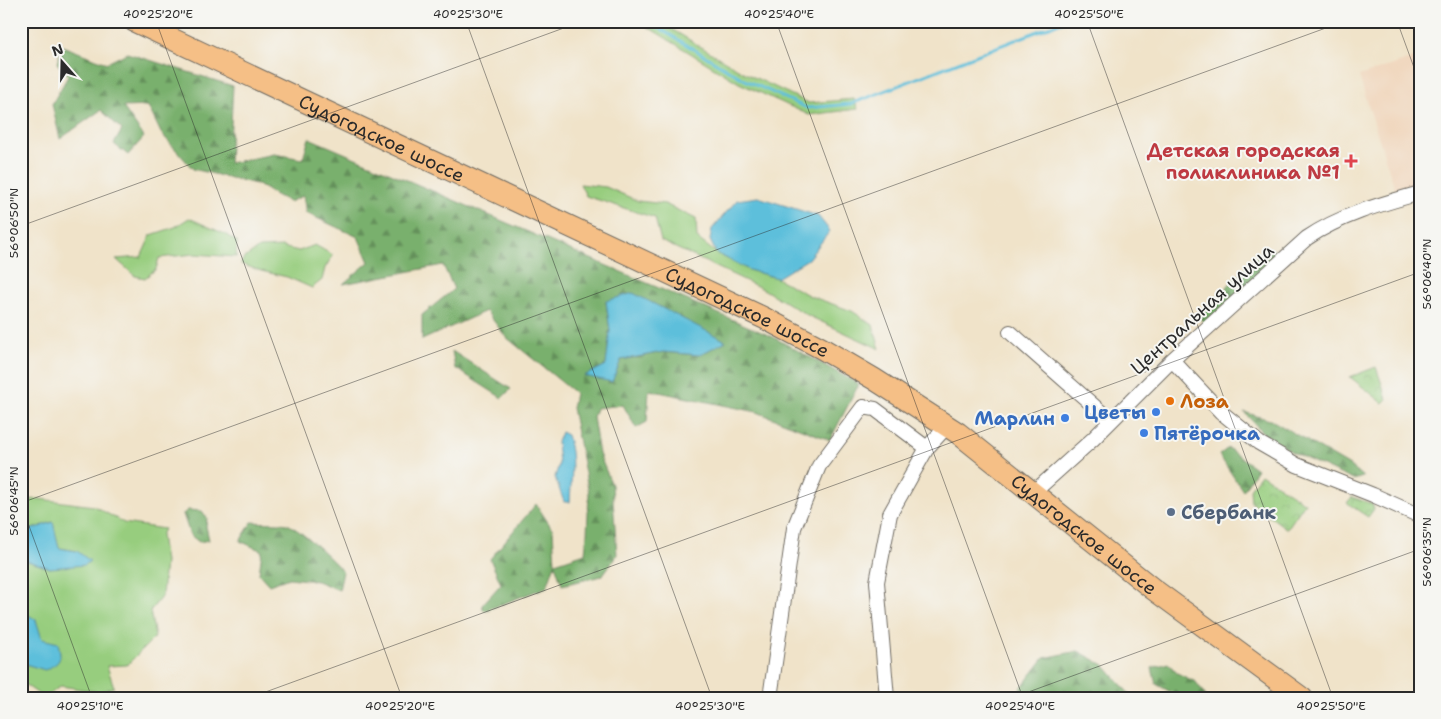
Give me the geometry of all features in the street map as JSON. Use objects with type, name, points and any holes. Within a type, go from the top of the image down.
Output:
[{"type":"main road","name":"Судогодское шоссе","points":[[134,21],[764,318],[874,378],[947,426],[1034,492],[1153,589],[1302,698]]},
{"type":"street","name":"Центральная улица","points":[[1034,492],[1093,440],[1172,360],[1303,242],[1322,228],[1347,216],[1420,193]]},
{"type":"street","points":[[1010,332],[1111,421]]},
{"type":"street","points":[[1172,360],[1221,412],[1260,443],[1297,465],[1420,516]]},
{"type":"street","points":[[770,698],[794,528],[819,466],[863,407],[875,409],[927,448]]},
{"type":"street","points":[[887,698],[878,582],[890,514],[927,448],[947,426]]},
{"type":"shaded area","points":[[1420,56],[1420,185],[1396,192],[1359,76]]},
{"type":"green space","points":[[638,21],[658,21],[743,72],[809,103],[854,99],[858,109],[809,115],[739,83]]},
{"type":"green space","points":[[62,46],[107,63],[127,53],[233,86],[229,163],[274,154],[303,159],[309,138],[773,337],[859,384],[830,440],[757,412],[649,390],[647,422],[636,428],[623,405],[596,408],[593,417],[599,454],[612,485],[617,555],[602,576],[562,585],[555,564],[547,587],[484,611],[482,605],[501,584],[490,559],[536,504],[553,530],[555,563],[585,553],[589,493],[572,408],[575,393],[506,337],[486,311],[422,340],[422,315],[454,289],[443,265],[343,284],[369,262],[358,237],[306,213],[303,196],[289,202],[256,184],[193,169],[161,133],[148,106],[123,107],[144,137],[128,155],[114,144],[122,130],[101,110],[60,139],[52,104],[68,76],[57,63]],"holes":[[[606,302],[726,341],[699,355],[663,352],[621,360],[585,376],[606,365],[610,331]]]},
{"type":"green space","points":[[580,184],[606,187],[638,201],[665,204],[696,219],[697,238],[716,253],[749,270],[777,278],[810,296],[852,311],[873,325],[880,349],[809,316],[763,289],[661,241],[655,218],[586,196]]},
{"type":"green space","points":[[189,218],[225,234],[237,242],[236,257],[194,254],[159,258],[156,269],[145,278],[135,276],[116,259],[141,257],[151,235],[175,227]]},
{"type":"green space","points":[[315,245],[333,255],[325,268],[322,280],[312,288],[287,277],[241,264],[243,259],[259,248],[282,247],[299,251]]},
{"type":"green space","points":[[1269,248],[1282,255],[1204,323],[1198,317],[1253,260]]},
{"type":"green space","points":[[452,351],[511,389],[502,398],[455,368]]},
{"type":"green space","points":[[1376,367],[1387,399],[1383,403],[1350,377]]},
{"type":"green space","points":[[1244,412],[1273,421],[1350,466],[1363,477],[1353,480],[1292,452],[1264,434]]},
{"type":"green space","points":[[1228,448],[1257,469],[1243,491],[1219,455]]},
{"type":"green space","points":[[1261,474],[1305,503],[1287,529],[1251,502],[1250,489]]},
{"type":"green space","points":[[1352,497],[1372,504],[1374,509],[1368,517],[1347,503]]},
{"type":"green space","points":[[40,499],[94,506],[124,523],[164,529],[161,535],[165,562],[162,596],[150,611],[155,637],[127,665],[107,666],[114,687],[99,692],[61,686],[46,697],[21,682],[21,659],[25,664],[41,639],[30,616],[21,614],[21,562],[24,560],[50,568],[77,551],[59,548],[52,522],[30,530],[21,529],[21,500]]},
{"type":"green space","points":[[188,510],[202,511],[207,518],[206,526],[209,540],[199,542],[190,535],[183,514]]},
{"type":"green space","points":[[252,522],[287,524],[308,538],[343,572],[339,590],[317,581],[289,578],[269,585],[259,574],[262,551],[240,541]]},
{"type":"green space","points":[[1078,651],[1104,665],[1133,698],[1018,698],[1017,693],[1044,658]]},
{"type":"green space","points":[[1168,663],[1177,673],[1196,682],[1207,698],[1182,698],[1156,684],[1152,668]]},
{"type":"water","points":[[758,197],[818,216],[830,231],[808,259],[777,278],[749,270],[716,253],[710,240],[712,229],[737,200]]},
{"type":"water","points":[[633,293],[726,341],[699,355],[663,352],[621,360],[612,382],[584,376],[606,365],[610,331],[606,301]]},
{"type":"water","points":[[561,432],[567,435],[571,452],[570,502],[564,502],[555,477],[559,464],[557,442]]},
{"type":"water","points":[[53,522],[59,548],[77,551],[90,561],[85,565],[50,568],[24,560],[21,562],[21,529],[30,530]]},
{"type":"water","points":[[21,614],[36,620],[42,639],[58,643],[59,660],[45,670],[25,664],[21,659]]},
{"type":"waterway","points":[[647,21],[745,80],[807,108],[851,104],[1064,21]]},
{"type":"place","name":"Детская городская поликлиника №1","points":[[1351,161]]},
{"type":"place","name":"Лоза","points":[[1170,401]]},
{"type":"place","name":"Цветы","points":[[1156,412]]},
{"type":"place","name":"Марлин","points":[[1065,418]]},
{"type":"place","name":"Пятёрочка","points":[[1144,433]]},
{"type":"place","name":"Сбербанк","points":[[1171,512]]}]
